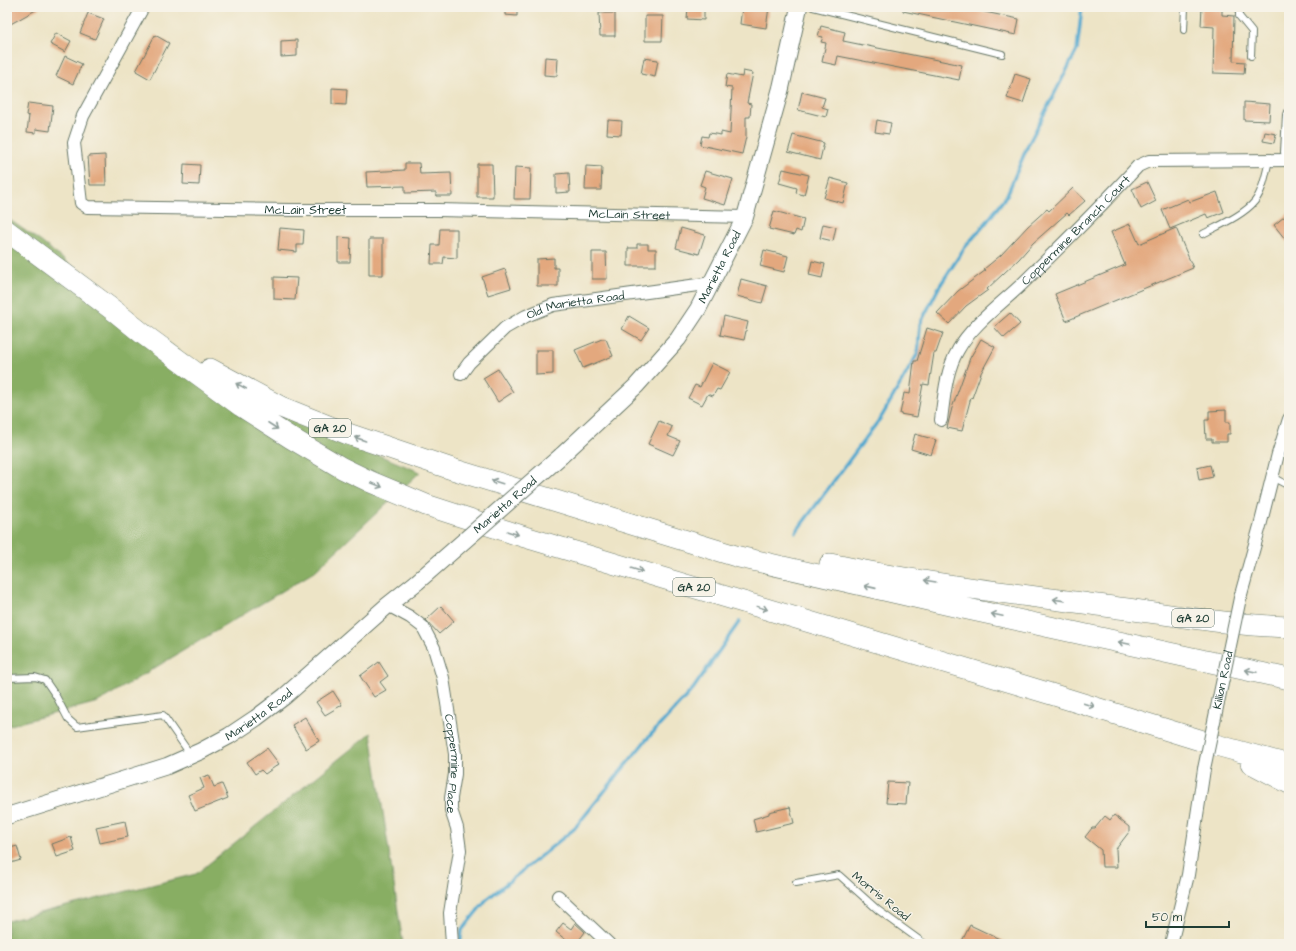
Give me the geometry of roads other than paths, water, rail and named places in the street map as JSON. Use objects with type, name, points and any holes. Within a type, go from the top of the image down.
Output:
[{"type":"highway","name":"GA 20","points":[[7,231],[117,313],[142,334],[241,406],[342,468],[426,505],[525,537],[1051,694],[1216,745],[1289,765]]},
{"type":"highway","name":"GA 20","points":[[117,313],[231,381],[281,407],[309,419],[386,448],[561,502],[797,557],[894,576],[979,589],[1226,622],[1289,627]]},
{"type":"highway","points":[[561,502],[739,557],[1289,679]]},
{"type":"highway","points":[[1216,745],[1289,783]]},
{"type":"street","name":"McLain Street","points":[[142,7],[83,116],[75,137],[74,144],[81,203],[87,207],[291,210],[438,210],[745,217]]},
{"type":"street","name":"Marietta Road","points":[[7,816],[167,766],[228,736],[256,718],[309,675],[388,605],[417,582],[561,456],[636,386],[678,339],[698,310],[745,217],[781,88],[799,7]]},
{"type":"street","points":[[1289,116],[1287,152],[1289,157]]},
{"type":"street","name":"Coppermine Branch Court","points":[[941,420],[944,395],[951,365],[958,349],[970,332],[1022,284],[1138,166],[1149,161],[1289,160]]},
{"type":"street","name":"Old Marietta Road","points":[[461,374],[469,363],[505,328],[526,316],[553,305],[712,284]]},
{"type":"street","name":"Killian Road","points":[[1171,944],[1188,875],[1204,769],[1240,598],[1278,454],[1289,419]]},
{"type":"street","name":"Coppermine Place","points":[[388,605],[410,617],[423,627],[434,648],[443,678],[455,754],[455,774],[451,798],[451,810],[457,828],[460,850],[450,913],[452,944]]},
{"type":"street","points":[[558,896],[609,944]]},
{"type":"lane","points":[[813,7],[1002,54]]},
{"type":"lane","points":[[1184,30],[1185,7]]},
{"type":"lane","points":[[1239,7],[1239,16],[1252,32],[1251,56]]},
{"type":"lane","points":[[1203,234],[1238,216],[1255,201],[1264,182],[1269,160]]},
{"type":"lane","points":[[1272,476],[1289,486]]},
{"type":"lane","points":[[7,678],[35,677],[45,680],[56,696],[68,720],[77,727],[163,715],[191,755]]},
{"type":"lane","name":"Morris Road","points":[[796,883],[839,875],[878,910],[925,944]]},
{"type":"waterway","points":[[796,532],[882,416],[918,353],[920,324],[939,287],[965,247],[986,223],[1007,195],[1028,145],[1077,50],[1082,7]]},
{"type":"waterway","points":[[460,944],[462,930],[486,900],[574,829],[646,740],[693,689],[739,622]]}]
